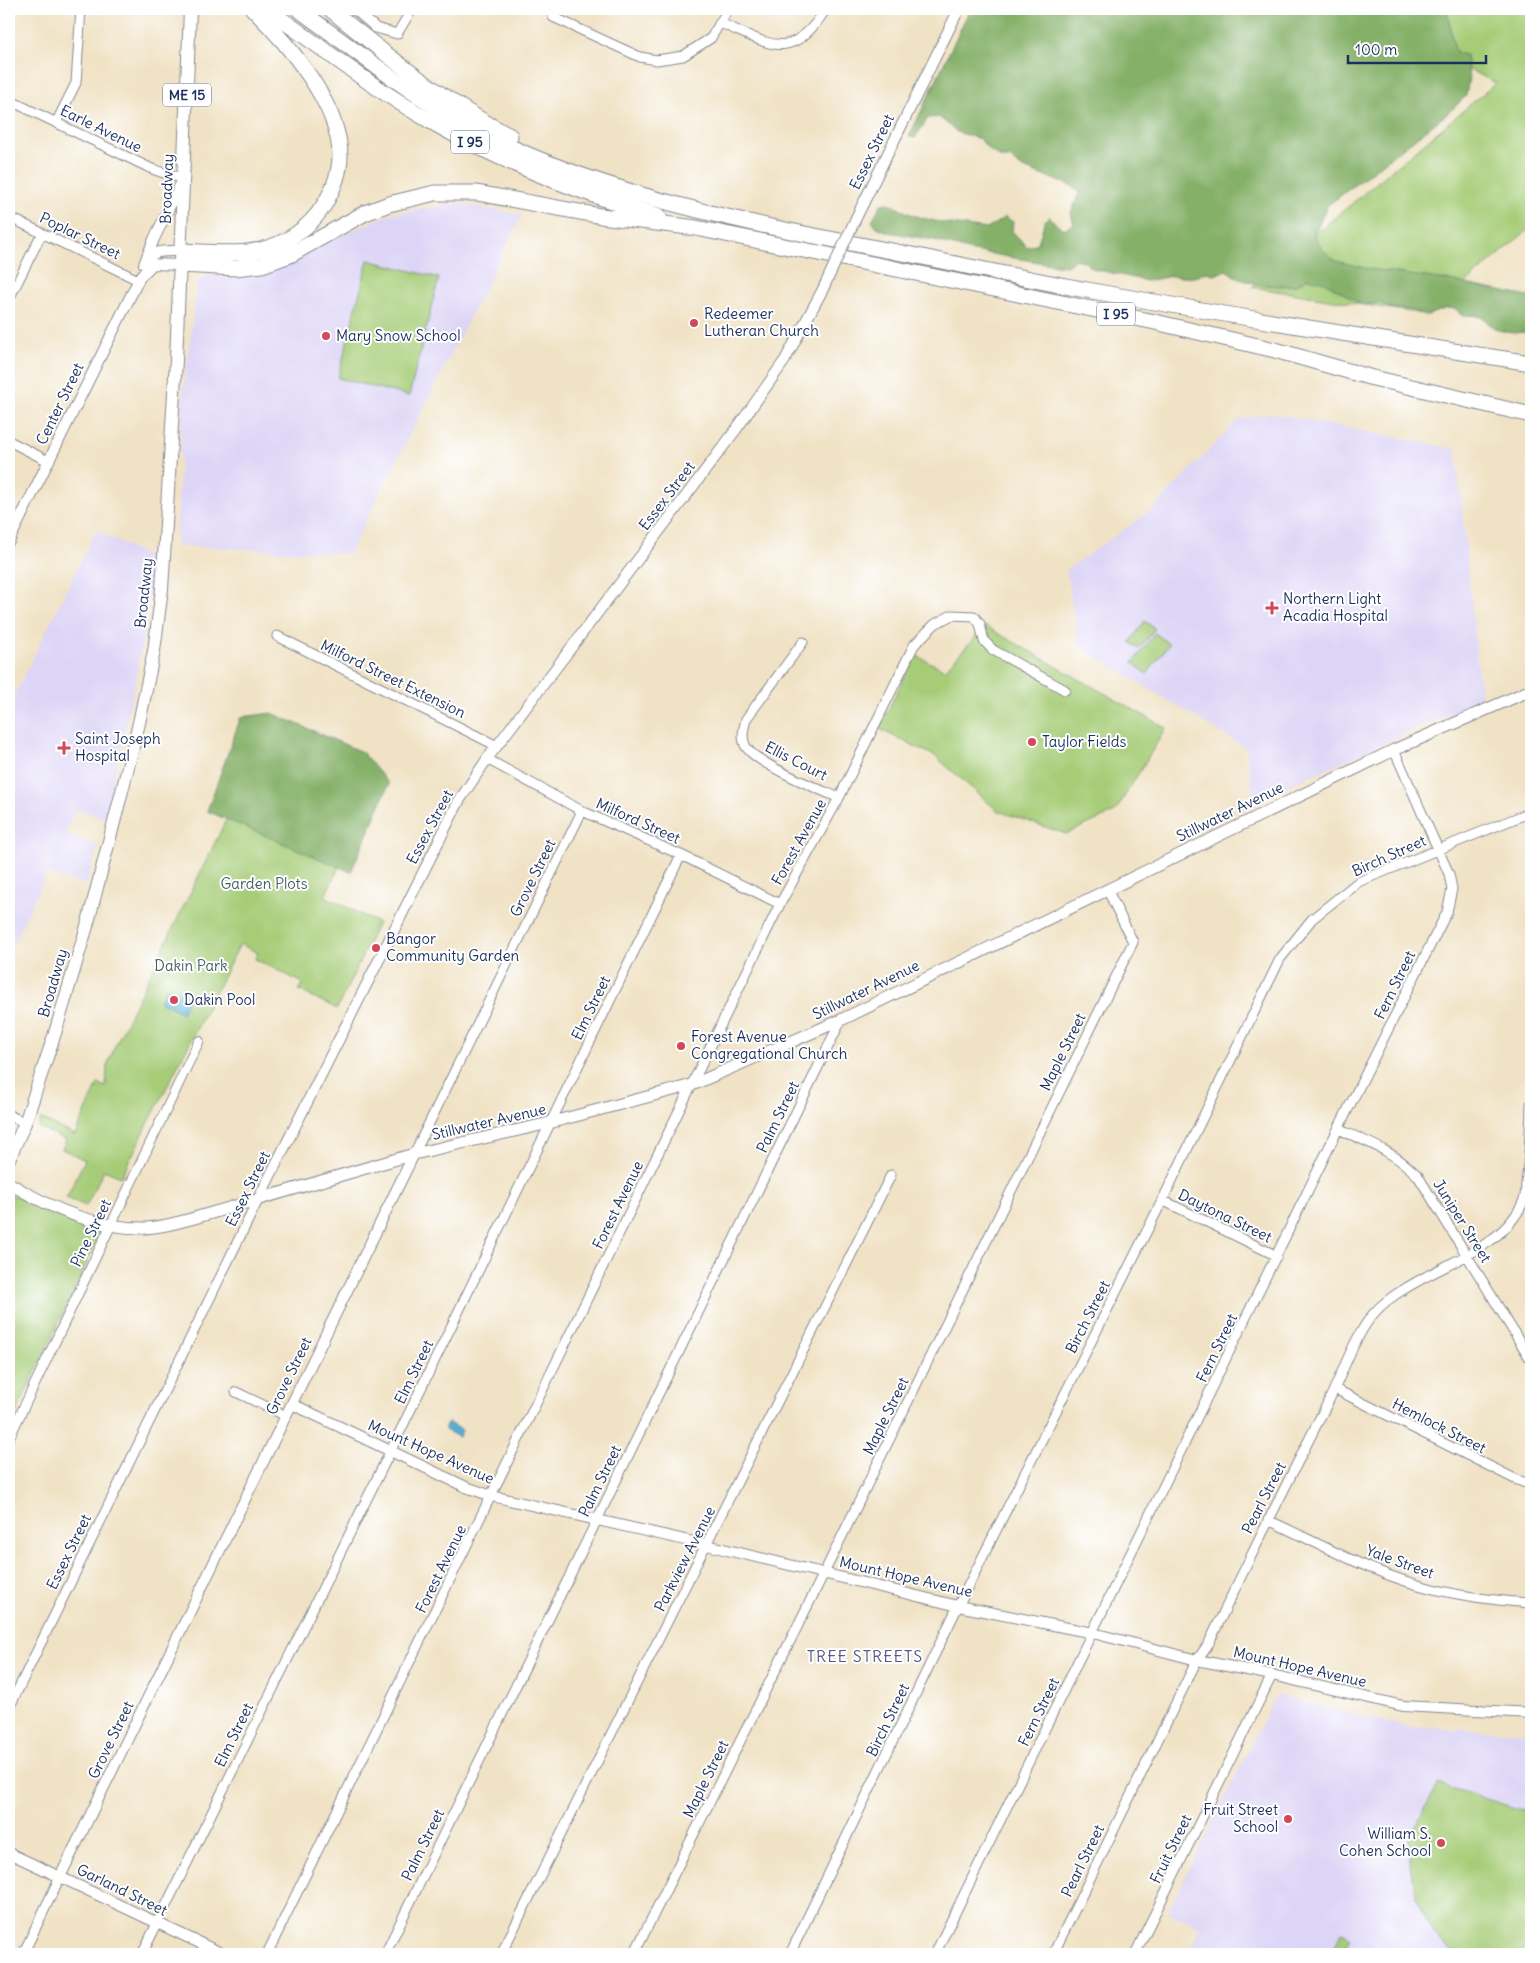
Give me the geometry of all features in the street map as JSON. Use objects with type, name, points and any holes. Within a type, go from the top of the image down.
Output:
[{"type":"highway","points":[[180,258],[252,251],[283,241],[301,230],[316,215],[329,197],[336,182],[339,165],[339,147],[336,129],[328,111],[300,64],[273,30],[253,9]]},
{"type":"highway","name":"I 95","points":[[266,9],[390,96],[463,138],[538,174],[631,208],[696,228],[1155,322],[1275,350],[1369,377],[1531,415]]},
{"type":"highway","name":"I 95","points":[[298,9],[425,102],[488,136],[596,181],[649,197],[749,222],[1095,292],[1288,325],[1531,363]]},
{"type":"highway","points":[[330,9],[378,48],[441,94],[519,141],[536,157]]},
{"type":"highway","points":[[180,258],[236,268],[269,263],[290,255],[381,207],[407,199],[446,192],[489,194],[600,216],[696,228]]},
{"type":"main road","name":"Broadway","points":[[9,1159],[25,1123],[55,1033],[89,918],[139,723],[154,651],[162,589],[184,178],[190,9]]},
{"type":"main road","name":"Stillwater Avenue","points":[[9,1183],[20,1190],[78,1216],[111,1224],[143,1228],[160,1226],[414,1154],[549,1124],[692,1084],[841,1020],[1394,750],[1531,690]]},
{"type":"street","points":[[56,123],[76,83],[81,9]]},
{"type":"street","points":[[354,9],[376,28],[397,34],[412,9]]},
{"type":"street","points":[[555,13],[640,57],[657,60],[683,56],[711,38],[728,9]]},
{"type":"street","points":[[720,23],[782,46],[792,44],[805,36],[826,9]]},
{"type":"street","name":"Essex Street","points":[[9,1708],[259,1198],[459,801],[487,759],[735,431],[785,360],[823,288],[959,9]]},
{"type":"street","name":"Earle Avenue","points":[[9,100],[152,169],[170,176],[184,178]]},
{"type":"street","name":"Center Street","points":[[9,541],[138,280],[150,249],[184,178]]},
{"type":"street","name":"Poplar Street","points":[[9,217],[138,280]]},
{"type":"street","points":[[9,299],[42,233]]},
{"type":"street","points":[[144,264],[155,252],[180,258]]},
{"type":"street","name":"Center Street","points":[[138,280],[153,264],[180,258]]},
{"type":"street","points":[[9,441],[48,461]]},
{"type":"street","name":"Forest Avenue","points":[[267,1954],[780,904],[839,798],[914,645],[935,624],[952,615],[974,616],[980,624],[984,641],[993,650],[1065,690]]},
{"type":"street","name":"Milford Street Extension","points":[[277,636],[497,746]]},
{"type":"street","name":"Ellis Court","points":[[803,642],[746,718],[742,733],[745,746],[756,758],[839,798]]},
{"type":"street","name":"Fern Street","points":[[935,1954],[1338,1129],[1447,912],[1452,889],[1449,874],[1394,750]]},
{"type":"street","name":"Milford Street","points":[[487,759],[582,811],[681,855],[780,904]]},
{"type":"street","name":"Grove Street","points":[[22,1954],[582,811]]},
{"type":"street","name":"Birch Street","points":[[790,1954],[958,1606],[1283,955],[1312,919],[1358,882],[1531,812]]},
{"type":"street","name":"Elm Street","points":[[142,1954],[392,1450],[681,855]]},
{"type":"street","name":"Maple Street","points":[[634,1954],[824,1574],[1133,942],[1107,889]]},
{"type":"street","name":"Palm Street","points":[[385,1954],[841,1020]]},
{"type":"street","name":"Pine Street","points":[[9,1438],[199,1041]]},
{"type":"street","name":"Pearl Street","points":[[1052,1954],[1197,1660],[1210,1643],[1268,1520],[1335,1389],[1359,1335],[1375,1312],[1386,1302],[1414,1283],[1468,1255],[1502,1231],[1513,1220],[1524,1201],[1528,1174],[1531,1104]]},
{"type":"street","points":[[9,1115],[25,1123]]},
{"type":"street","name":"Juniper Street","points":[[1338,1129],[1389,1151],[1404,1161],[1418,1176],[1531,1360]]},
{"type":"street","name":"Parkview Avenue","points":[[500,1954],[707,1545],[891,1175]]},
{"type":"street","name":"Daytona Street","points":[[1162,1200],[1277,1256]]},
{"type":"street","name":"Hemlock Street","points":[[1335,1389],[1531,1485]]},
{"type":"street","points":[[236,1392],[286,1416]]},
{"type":"street","name":"Mount Hope Avenue","points":[[292,1404],[466,1486],[492,1496],[707,1545],[958,1606],[1093,1633],[1197,1660],[1272,1675],[1403,1706],[1531,1713]]},
{"type":"street","name":"Yale Street","points":[[1268,1520],[1376,1571],[1431,1589],[1491,1600],[1531,1603]]},
{"type":"street","name":"Fruit Street","points":[[1135,1954],[1272,1675]]},
{"type":"street","name":"Garland Street","points":[[9,1853],[223,1954]]},
{"type":"shaded area","name":"Mary Snow School","points":[[456,203],[522,215],[349,554],[176,546],[183,391],[198,280],[205,276],[259,273],[278,268],[339,236],[391,214]]},
{"type":"shaded area","name":"Northern Light Acadia Hospital","points":[[1270,413],[1456,449],[1481,700],[1254,801],[1246,748],[1079,646],[1066,570],[1152,510],[1238,420]]},
{"type":"shaded area","name":"Saint Joseph Hospital","points":[[96,530],[151,558],[149,603],[136,678],[105,818],[76,809],[65,833],[98,846],[86,885],[47,873],[9,953],[9,706]]},
{"type":"shaded area","points":[[1276,1695],[1407,1727],[1531,1732],[1531,1954],[1187,1954],[1200,1928],[1168,1912]]},
{"type":"green space","points":[[970,9],[1446,9],[1457,53],[1466,55],[1469,77],[1466,96],[1447,114],[1327,206],[1314,235],[1323,250],[1336,261],[1370,269],[1446,280],[1529,297],[1531,301],[1531,332],[1513,333],[1502,331],[1491,326],[1481,317],[1462,316],[1456,309],[1447,308],[1425,316],[1412,310],[1391,308],[1379,303],[1362,305],[1325,282],[1308,278],[1296,285],[1262,285],[1239,279],[1226,270],[1215,275],[1208,272],[1194,277],[1171,276],[1147,281],[1094,269],[1085,262],[1075,259],[1067,266],[1056,265],[968,250],[934,240],[888,232],[877,227],[872,221],[881,204],[889,203],[924,218],[949,224],[987,229],[1005,217],[1013,222],[1012,231],[1027,247],[1038,243],[1045,220],[1050,217],[1057,225],[1064,229],[1074,224],[1071,213],[1079,192],[1072,186],[1023,168],[1009,158],[1001,158],[987,148],[980,139],[957,132],[939,117],[928,118],[915,138],[909,137]]},
{"type":"green space","points":[[1347,9],[1531,9],[1531,227],[1429,315],[1252,287],[1496,83]]},
{"type":"green space","points":[[368,260],[439,278],[409,396],[338,378]]},
{"type":"green space","points":[[1145,621],[1155,629],[1139,649],[1130,642]]},
{"type":"green space","name":"Taylor Fields","points":[[985,626],[1166,728],[1115,812],[1066,834],[998,811],[935,756],[879,729],[915,655],[945,670]]},
{"type":"green space","points":[[1155,633],[1169,644],[1147,674],[1133,663]]},
{"type":"green space","points":[[272,713],[362,752],[389,784],[351,872],[207,811],[241,717]]},
{"type":"green space","name":"Garden Plots","points":[[261,749],[370,804],[325,896],[378,923],[337,1009],[299,990],[303,983],[255,959],[258,953],[240,944],[121,1177],[104,1170],[86,1206],[66,1198],[85,1160],[62,1149],[66,1140],[38,1127],[41,1119],[75,1135],[98,1084],[106,1087],[107,1066],[115,1046]]},
{"type":"green space","points":[[9,1195],[17,1196],[59,1216],[93,1227],[99,1232],[98,1239],[9,1428]]},
{"type":"green space","points":[[1438,1784],[1531,1813],[1531,1941],[1522,1954],[1458,1954],[1438,1939],[1425,1918],[1413,1882],[1409,1843],[1416,1825]]},
{"type":"green space","points":[[1342,1932],[1351,1937],[1342,1954],[1331,1954]]},
{"type":"water","name":"Dakin Pool","points":[[167,987],[189,998],[182,1013],[160,1001]]},
{"type":"water","points":[[448,1423],[462,1430],[459,1437],[445,1430]]},
{"type":"place","name":"Redeemer Lutheran Church","points":[[694,323]]},
{"type":"place","name":"Mary Snow School","points":[[326,336]]},
{"type":"place","name":"Northern Light Acadia Hospital","points":[[1272,608]]},
{"type":"place","name":"Taylor Fields","points":[[1032,742]]},
{"type":"place","name":"Saint Joseph Hospital","points":[[64,748]]},
{"type":"place","name":"Bangor Community Garden","points":[[376,948]]},
{"type":"place","name":"Dakin Pool","points":[[174,1000]]},
{"type":"place","name":"Forest Avenue Congregational Church","points":[[681,1046]]},
{"type":"place","name":"Fruit Street School","points":[[1288,1819]]},
{"type":"place","name":"William S. Cohen School","points":[[1441,1843]]},
{"type":"district","name":"TREE STREETS","points":[[865,1656]]},
{"type":"park label","name":"Dakin Park","points":[[191,966]]}]
